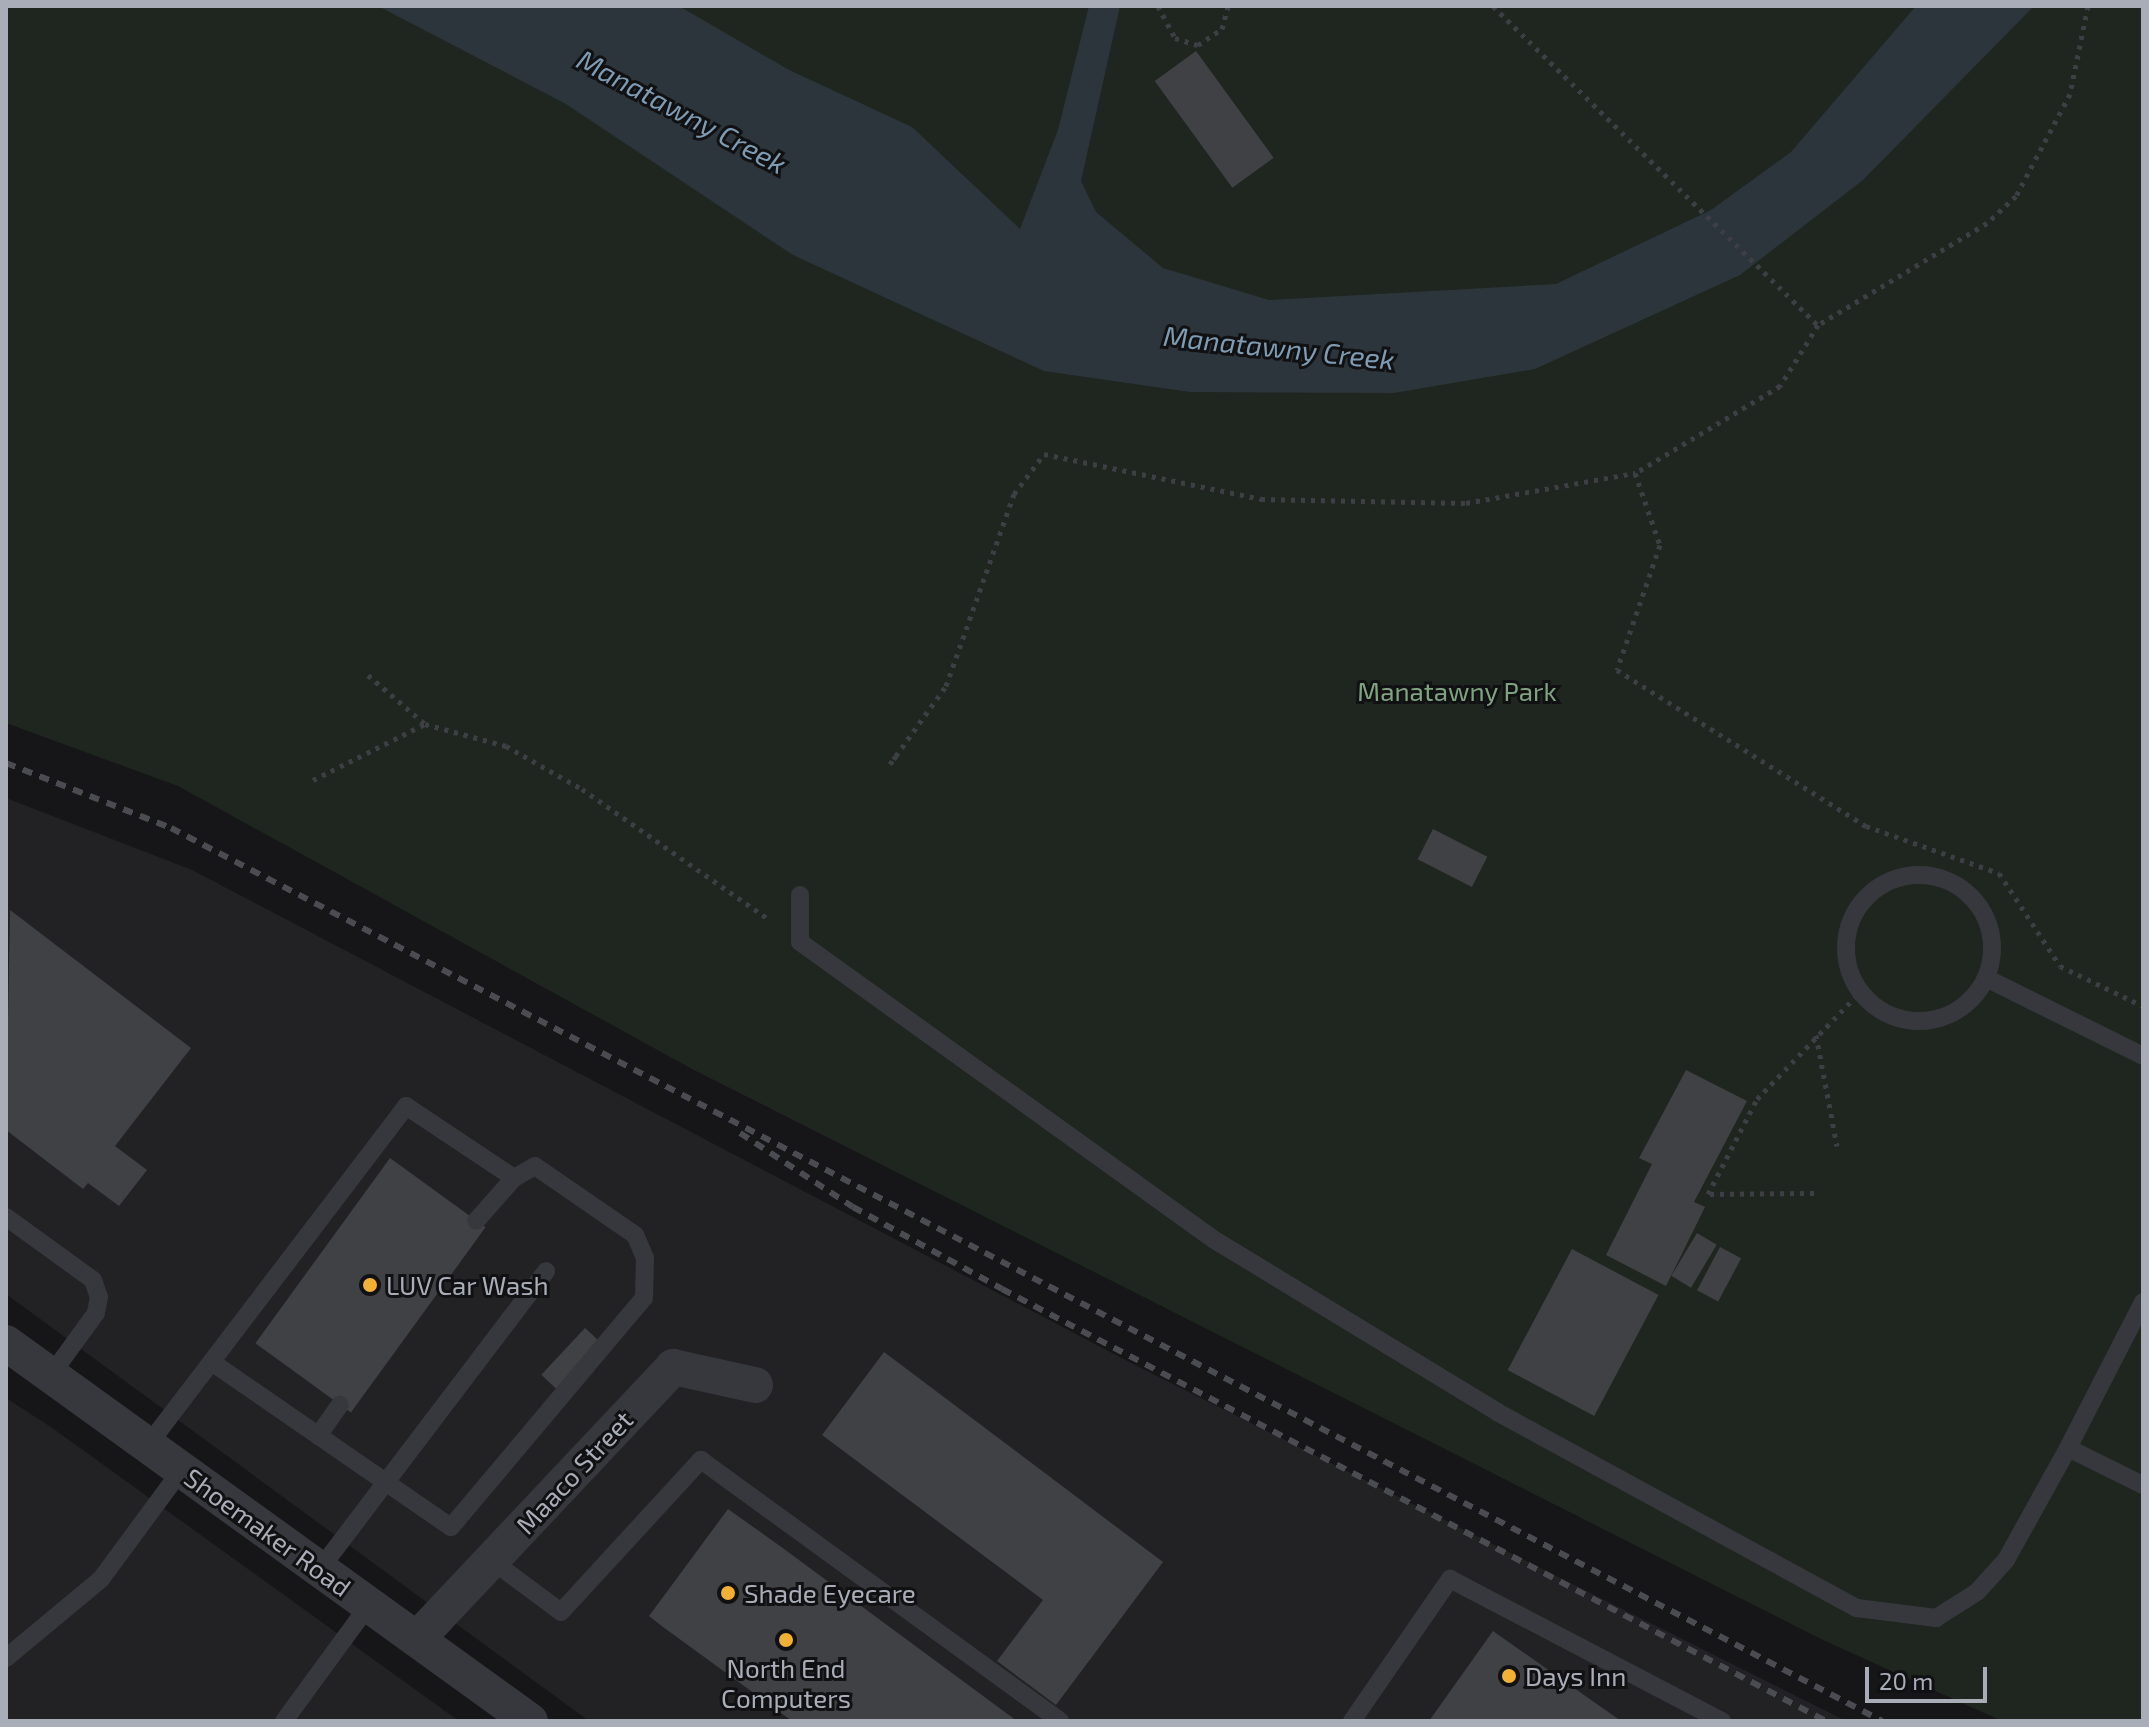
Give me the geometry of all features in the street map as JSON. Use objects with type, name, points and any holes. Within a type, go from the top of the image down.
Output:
[{"type":"street","name":"Shoemaker Road","points":[[6,1343],[530,1721]]},
{"type":"street","name":"Maaco Street","points":[[417,1639],[673,1367],[755,1385]]},
{"type":"lane","points":[[1913,875],[1938,877],[1978,906],[1992,953],[1986,978],[1974,998],[1933,1020],[1888,1015],[1861,991],[1847,960],[1854,915],[1868,896],[1913,875]]},
{"type":"lane","points":[[800,895],[800,942],[1225,1247],[1497,1412],[1857,1608],[1936,1618],[1977,1592],[2006,1560],[2143,1302]]},
{"type":"lane","points":[[1986,978],[2143,1056]]},
{"type":"lane","points":[[148,1445],[406,1106],[514,1178]]},
{"type":"lane","points":[[213,1363],[451,1527],[644,1298],[645,1258],[635,1235],[535,1166],[514,1178],[476,1221]]},
{"type":"lane","points":[[6,1217],[93,1280],[99,1297],[96,1313],[51,1375]]},
{"type":"lane","points":[[320,1569],[546,1271]]},
{"type":"lane","points":[[318,1436],[340,1405]]},
{"type":"lane","points":[[2068,1448],[2143,1485]]},
{"type":"lane","points":[[491,1560],[561,1612],[701,1460],[1060,1721]]},
{"type":"lane","points":[[6,1658],[101,1579],[182,1469]]},
{"type":"lane","points":[[1352,1721],[1450,1579],[1722,1721]]},
{"type":"lane","points":[[284,1721],[369,1605]]},
{"type":"path","points":[[1158,6],[1175,38],[1198,45],[1222,29],[1228,6]]},
{"type":"path","points":[[1493,6],[1818,325]]},
{"type":"path","points":[[896,756],[890,764],[946,686],[1014,494],[1044,454],[1261,499],[1466,503],[1635,473],[1780,386],[1818,325],[1987,223],[2016,196],[2070,94],[2088,6]]},
{"type":"path","points":[[1635,473],[1660,545],[1617,670],[1866,826],[1999,873],[2060,966],[2143,1006]]},
{"type":"path","points":[[368,675],[425,724],[506,746],[538,763],[800,942]]},
{"type":"path","points":[[313,780],[425,724]]},
{"type":"path","points":[[1814,1193],[1708,1194],[1757,1099],[1815,1034],[1861,991]]},
{"type":"path","points":[[1815,1034],[1837,1146]]},
{"type":"shaded area","points":[[6,798],[192,870],[1131,1363],[1846,1721],[589,1721],[6,1294]]},
{"type":"shaded area","points":[[6,1398],[51,1427],[459,1721],[6,1721]]},
{"type":"green space","name":"Manatawny Park","points":[[6,6],[2143,6],[2143,1721],[2002,1721],[1823,1640],[692,1069],[178,786],[6,723]]},
{"type":"water","name":"Manatawny Creek","points":[[378,6],[679,6],[789,70],[912,127],[1020,229],[1058,130],[1089,6],[1120,6],[1081,181],[1096,212],[1163,268],[1269,300],[1556,284],[1711,210],[1791,152],[1916,6],[2034,6],[1863,180],[1740,275],[1535,369],[1394,393],[1190,392],[1044,371],[793,255],[566,104]]},
{"type":"building","points":[[1196,51],[1274,158],[1232,188],[1155,81]]},
{"type":"building","points":[[1433,829],[1487,857],[1472,887],[1418,859]]},
{"type":"building","points":[[10,910],[191,1048],[115,1146],[147,1170],[119,1206],[88,1183],[83,1189],[6,1130]]},
{"type":"building","points":[[1686,1070],[1747,1101],[1694,1202],[1705,1207],[1666,1286],[1606,1255],[1652,1164],[1639,1158]]},
{"type":"building","name":"LUV Car Wash","points":[[390,1158],[485,1227],[351,1413],[255,1343]]},
{"type":"building","points":[[1697,1233],[1717,1245],[1691,1288],[1671,1276]]},
{"type":"building","points":[[1720,1247],[1741,1258],[1718,1302],[1697,1290]]},
{"type":"building","points":[[1572,1249],[1659,1295],[1594,1416],[1508,1370]]},
{"type":"building","points":[[585,1328],[600,1342],[557,1389],[541,1375]]},
{"type":"building","points":[[884,1352],[1163,1562],[1056,1705],[997,1661],[1043,1600],[822,1435]]},
{"type":"building","points":[[728,1509],[1017,1721],[792,1721],[663,1627],[649,1616]]},
{"type":"building","name":"Days Inn","points":[[1493,1631],[1621,1721],[1429,1721]]},
{"type":"railway","points":[[6,763],[171,828],[1882,1721]]},
{"type":"railway","points":[[740,1133],[853,1207],[1002,1289],[1826,1721]]},
{"type":"place","name":"LUV Car Wash","points":[[370,1285]]},
{"type":"place","name":"Shade Eyecare","points":[[728,1593]]},
{"type":"place","name":"North End Computers","points":[[786,1640]]},
{"type":"place","name":"Days Inn","points":[[1509,1676]]}]
